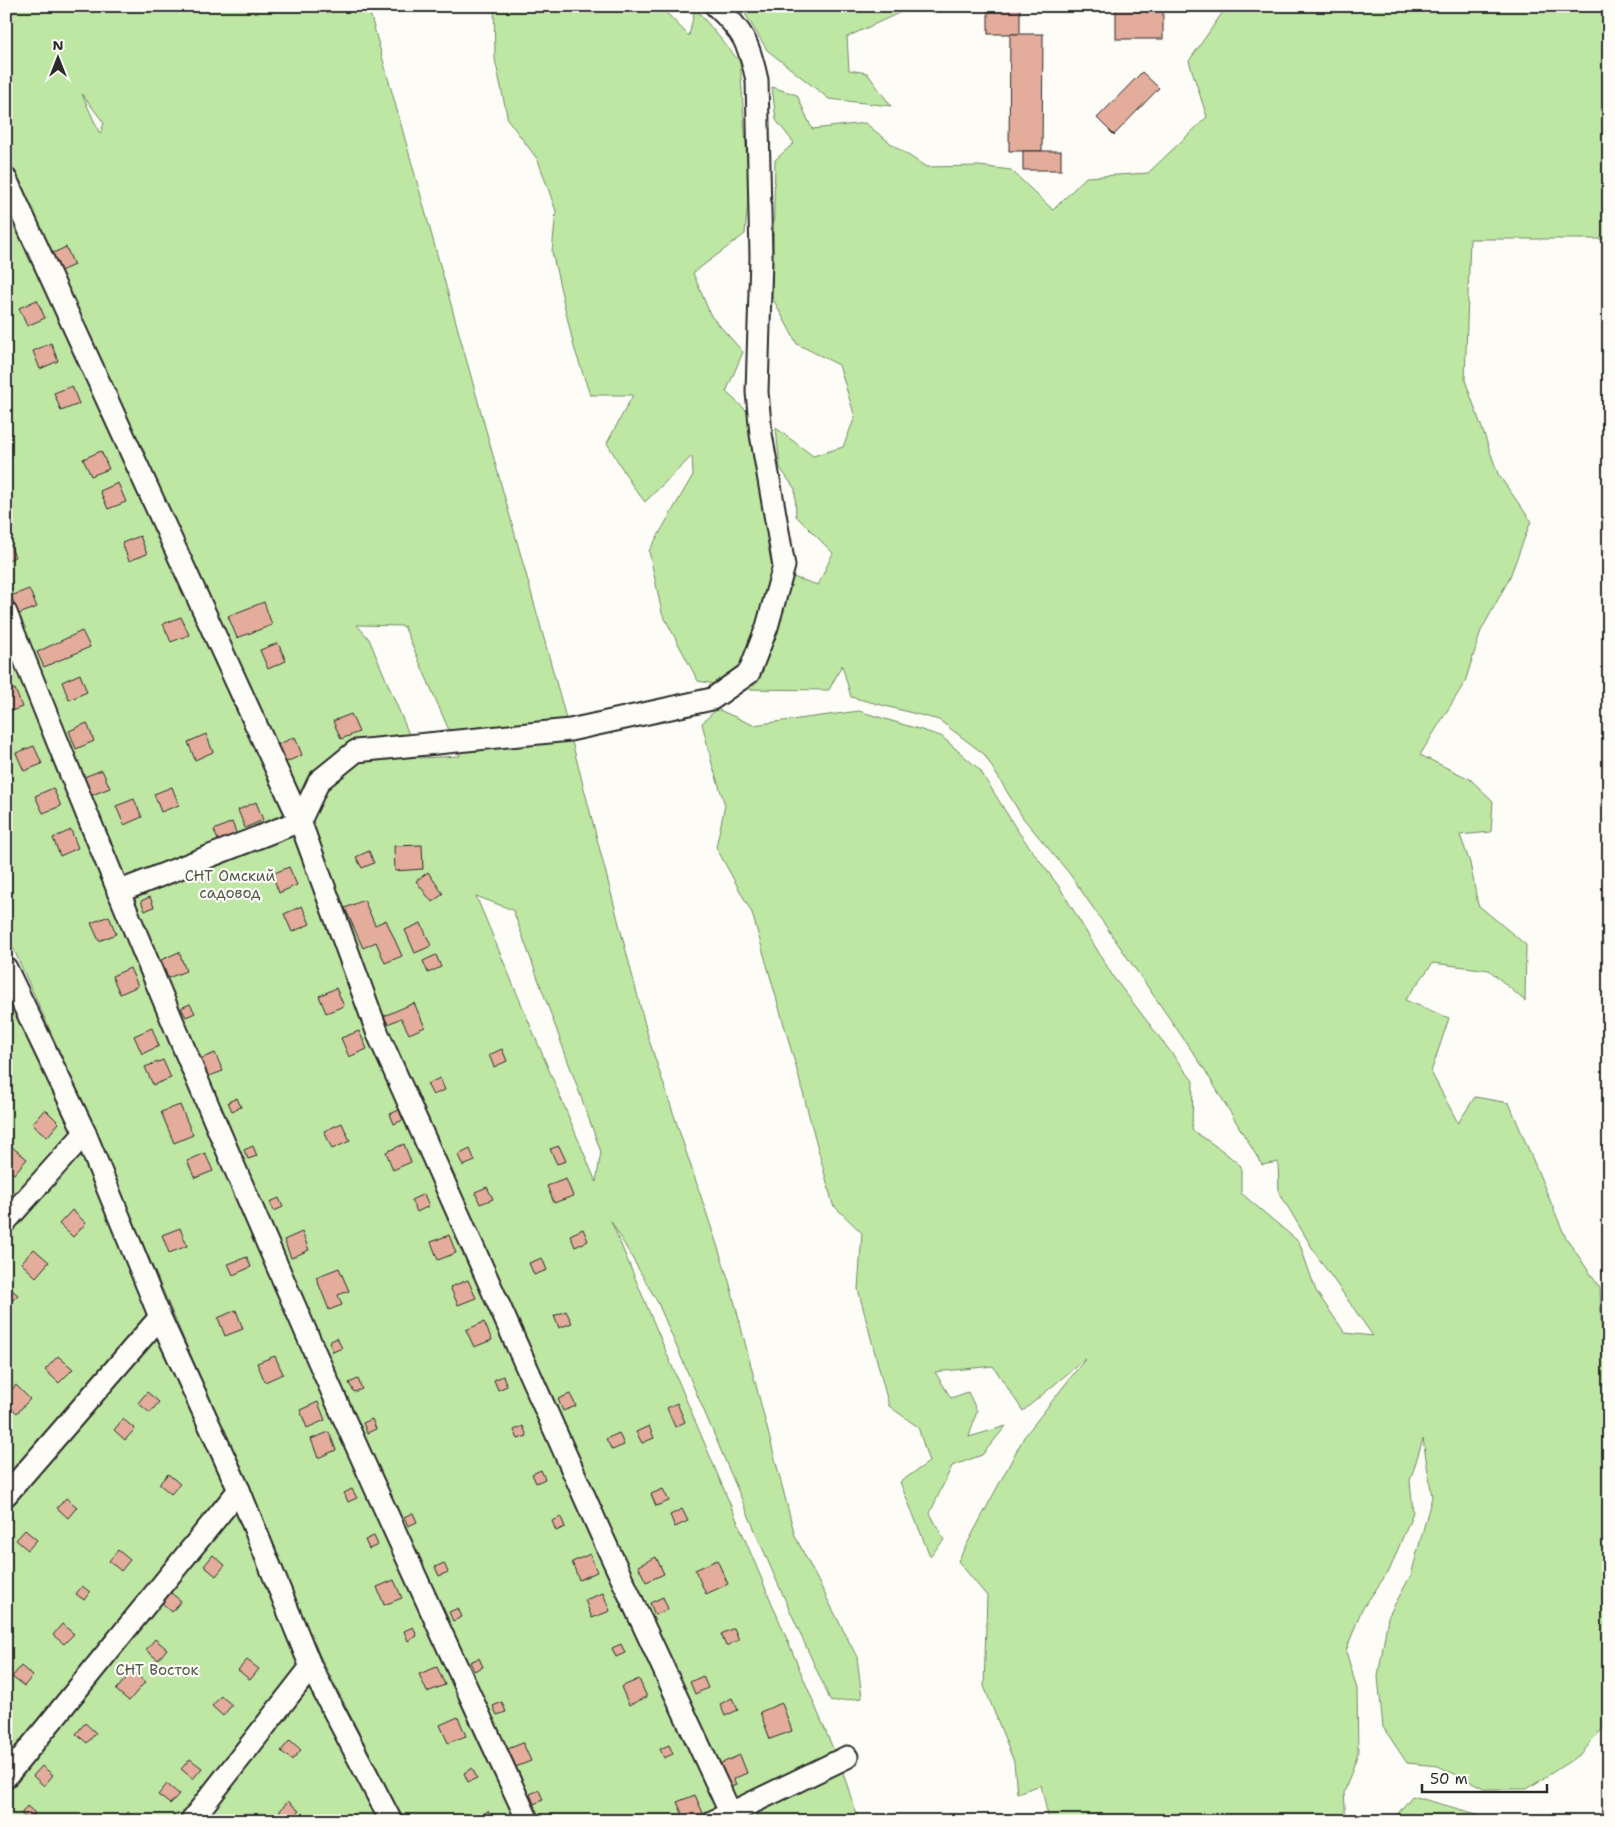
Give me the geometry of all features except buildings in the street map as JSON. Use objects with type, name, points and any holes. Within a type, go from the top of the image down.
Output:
[{"type":"lane","points":[[118,892],[300,821],[320,781],[356,750],[570,730],[712,698],[749,673],[767,628],[784,566],[761,434],[757,392],[761,257],[757,80],[751,52],[744,37],[716,6]]},
{"type":"lane","points":[[6,179],[300,821],[310,853],[378,1034],[602,1536],[722,1816],[847,1757]]},
{"type":"lane","points":[[6,613],[118,892],[296,1309],[413,1572],[528,1821]]},
{"type":"lane","points":[[6,968],[85,1133],[160,1318],[239,1490],[311,1667],[391,1821]]},
{"type":"lane","points":[[6,1221],[85,1133]]},
{"type":"lane","points":[[6,1495],[160,1318]]},
{"type":"lane","points":[[6,1777],[239,1490]]},
{"type":"lane","points":[[191,1821],[311,1667]]},
{"type":"green space","name":"СНТ Омский садовод","points":[[6,6],[368,6],[563,707],[649,1040],[729,1281],[795,1536],[857,1657],[862,1698],[831,1702],[774,1575],[658,1303],[611,1221],[842,1770],[859,1821],[404,1821],[318,1652],[86,1111],[6,932]],"holes":[[[82,94],[104,123],[100,134]],[[357,625],[404,626],[460,756],[419,758],[369,639]],[[476,896],[513,910],[601,1152],[596,1182]]]},
{"type":"green space","points":[[494,6],[660,6],[689,36],[695,8],[740,62],[749,190],[745,234],[693,273],[711,316],[743,352],[726,392],[748,412],[761,501],[777,572],[818,585],[833,553],[796,516],[795,489],[780,468],[776,428],[813,456],[843,447],[855,417],[839,365],[797,344],[772,297],[775,160],[794,143],[776,120],[772,87],[797,95],[812,129],[865,123],[926,167],[979,166],[1011,170],[1053,210],[1086,177],[1148,173],[1207,117],[1189,61],[1227,6],[1609,6],[1609,239],[1470,239],[1465,380],[1498,474],[1531,521],[1509,579],[1481,631],[1465,682],[1420,755],[1470,779],[1493,801],[1491,832],[1460,835],[1470,863],[1478,905],[1526,945],[1525,1001],[1489,970],[1433,963],[1405,1000],[1449,1018],[1431,1072],[1458,1123],[1475,1097],[1509,1103],[1565,1236],[1600,1288],[1602,1344],[1609,1351],[1609,1721],[1581,1754],[1527,1789],[1486,1789],[1438,1766],[1407,1763],[1383,1727],[1378,1677],[1388,1617],[1411,1575],[1432,1497],[1423,1439],[1410,1481],[1413,1512],[1390,1569],[1361,1611],[1346,1651],[1357,1689],[1358,1753],[1344,1793],[1346,1821],[1049,1821],[1041,1785],[1017,1793],[1014,1762],[984,1686],[987,1596],[958,1561],[1024,1437],[1086,1358],[1023,1411],[993,1366],[935,1372],[951,1398],[968,1392],[977,1411],[969,1437],[1006,1426],[982,1455],[952,1466],[930,1513],[944,1540],[930,1556],[900,1482],[929,1462],[918,1427],[889,1406],[858,1289],[862,1233],[833,1205],[752,913],[716,847],[725,805],[702,723],[717,709],[753,725],[859,711],[941,736],[980,770],[1017,830],[1060,888],[1114,978],[1193,1081],[1192,1130],[1241,1166],[1241,1193],[1299,1242],[1316,1291],[1345,1333],[1373,1336],[1317,1256],[1279,1192],[1278,1162],[1262,1165],[1203,1067],[1069,873],[1023,818],[984,754],[939,720],[851,697],[842,665],[829,690],[741,689],[698,681],[662,613],[649,551],[693,475],[692,456],[645,502],[632,485],[607,443],[633,395],[590,395],[574,347],[552,252],[556,211],[538,160],[508,120],[495,59]]},
{"type":"green space","points":[[739,6],[914,6],[847,37],[849,70],[867,73],[891,106],[829,99],[767,50]]},
{"type":"green space","name":"СНТ Восток","points":[[6,950],[158,1285],[317,1663],[398,1821],[6,1821]]},
{"type":"green space","points":[[1412,1796],[1491,1818],[1495,1821],[1392,1821]]}]
